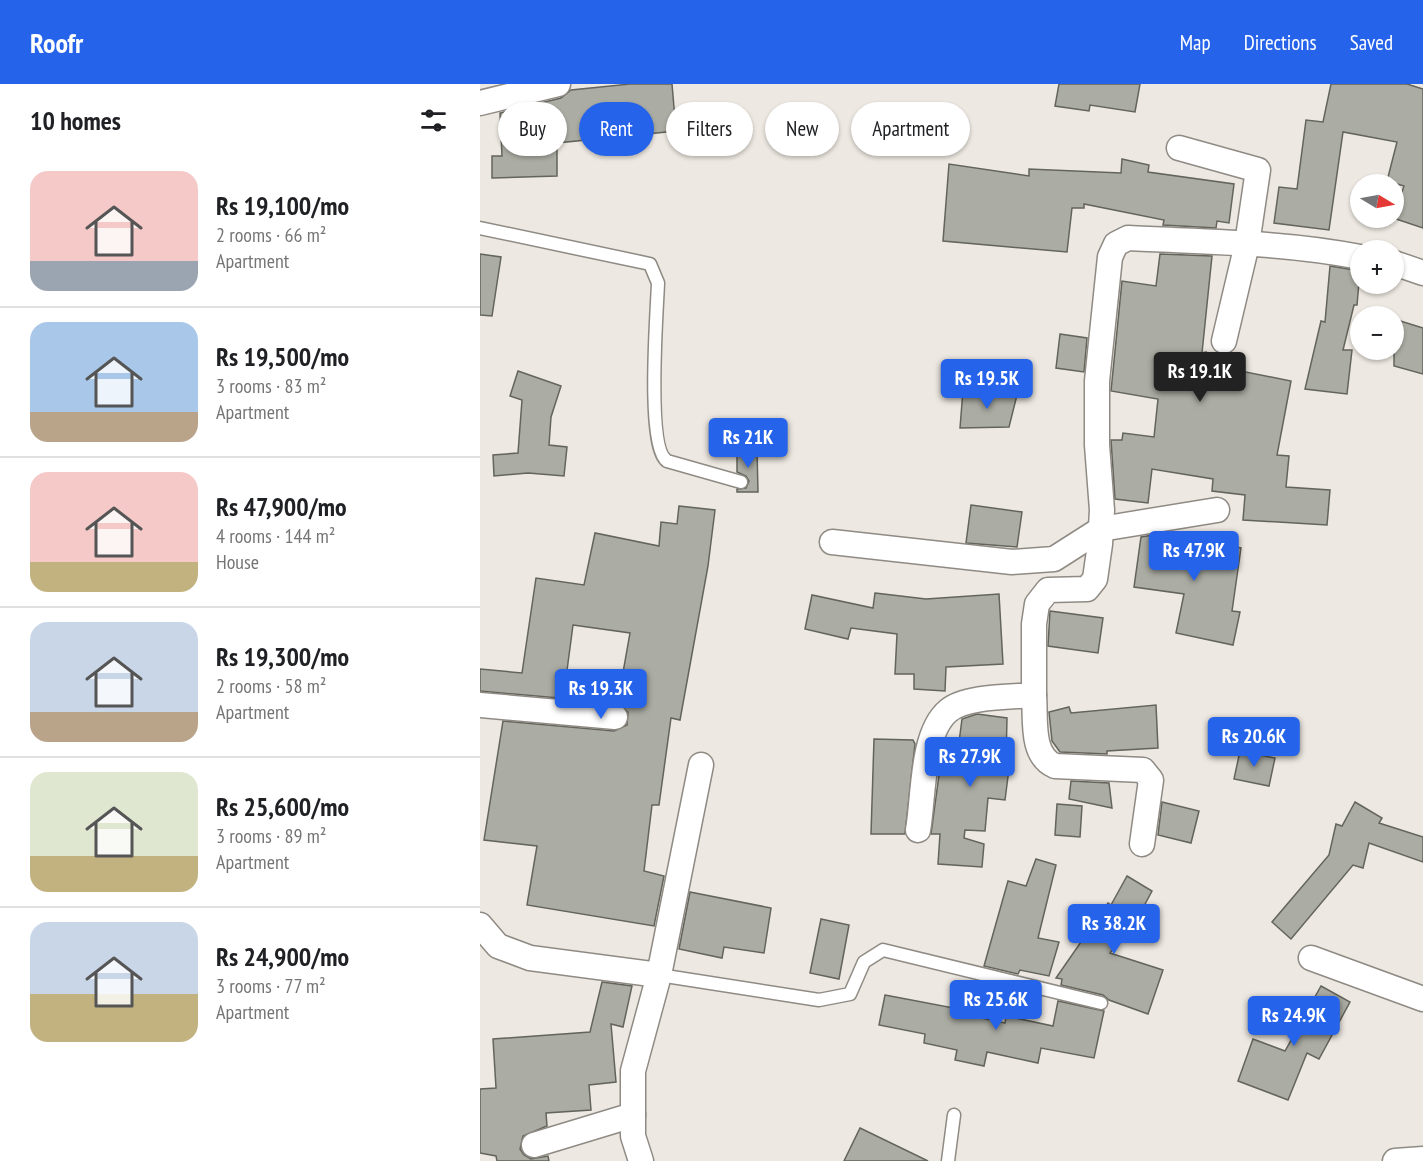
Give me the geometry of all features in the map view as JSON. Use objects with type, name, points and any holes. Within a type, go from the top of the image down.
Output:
[{"type":"street","points":[[480,103],[558,84]]},
{"type":"street","points":[[1179,148],[1258,170],[1247,244],[1224,341]]},
{"type":"street","points":[[1142,844],[1151,780],[1148,774],[1143,770],[1055,766],[1045,762],[1038,751],[1034,695],[1034,624],[1037,604],[1048,590],[1087,589],[1095,579],[1101,529],[1097,381],[1110,257],[1116,244],[1128,238],[1247,244],[1324,250],[1350,255]]},
{"type":"street","points":[[1404,266],[1423,273]]},
{"type":"street","points":[[832,542],[1012,562],[1054,559],[1101,529],[1217,510]]},
{"type":"street","points":[[918,830],[925,765],[933,732],[948,710],[974,700],[1034,695]]},
{"type":"street","points":[[480,705],[615,717]]},
{"type":"street","points":[[641,1161],[633,1136],[633,1071],[659,975],[700,765]]},
{"type":"street","points":[[480,925],[498,946],[530,958],[659,975]]},
{"type":"street","points":[[1311,958],[1423,999]]},
{"type":"street","points":[[534,1145],[633,1115]]},
{"type":"street","points":[[1395,1161],[1423,1159]]},
{"type":"lane","points":[[480,228],[650,264],[658,283],[654,412],[661,455],[667,461],[741,482]]},
{"type":"lane","points":[[659,975],[819,1000],[850,994],[864,962],[883,950],[1101,1003]]},
{"type":"lane","points":[[948,1161],[954,1115]]},
{"type":"building","points":[[630,84],[672,84],[674,102],[666,102],[666,132],[654,133],[654,102],[579,102],[579,141],[567,142],[567,102],[545,102],[561,98],[571,90]]},
{"type":"building","points":[[1059,84],[1140,84],[1135,112],[1090,105],[1089,111],[1055,106]]},
{"type":"building","points":[[1331,84],[1407,84],[1423,89],[1423,228],[1404,222],[1404,174],[1389,174],[1397,142],[1343,132],[1329,230],[1274,223],[1279,187],[1297,189],[1306,120],[1323,122]]},
{"type":"building","points":[[492,156],[557,156],[557,176],[492,178]]},
{"type":"building","points":[[1122,159],[1149,165],[1148,172],[1234,184],[1229,223],[1217,221],[1216,228],[1163,225],[1164,220],[1084,204],[1084,208],[1072,208],[1067,252],[943,241],[949,164],[1029,176],[1029,169],[1121,173]]},
{"type":"building","points":[[480,254],[501,257],[492,316],[480,315]]},
{"type":"building","points":[[1160,254],[1212,256],[1202,353],[1206,352],[1205,364],[1291,381],[1277,455],[1289,456],[1286,487],[1330,490],[1327,525],[1243,520],[1245,495],[1212,491],[1213,479],[1152,469],[1148,503],[1115,499],[1111,440],[1122,440],[1123,433],[1154,437],[1158,399],[1111,391],[1122,281],[1156,286]]},
{"type":"building","points":[[1330,266],[1350,269],[1350,294],[1358,294],[1357,305],[1350,306],[1350,321],[1343,350],[1350,350],[1347,394],[1305,389],[1321,321],[1325,322]]},
{"type":"building","points":[[1404,322],[1423,328],[1423,374],[1394,366],[1394,360],[1404,360]]},
{"type":"building","points":[[1060,334],[1087,338],[1084,372],[1056,368]]},
{"type":"building","points":[[518,371],[561,386],[551,417],[549,445],[567,447],[564,476],[528,473],[494,476],[493,455],[518,453],[522,400],[510,396]]},
{"type":"building","points":[[963,390],[1017,395],[1009,427],[960,428]]},
{"type":"building","points":[[737,450],[757,450],[758,492],[737,492],[737,489],[746,488],[749,481],[746,476],[737,472]]},
{"type":"building","points":[[971,505],[1022,512],[1017,547],[966,543]]},
{"type":"building","points":[[679,506],[715,510],[708,566],[680,720],[671,718],[659,805],[652,805],[644,871],[664,876],[654,926],[527,905],[537,846],[484,840],[503,721],[614,731],[627,725],[628,712],[616,703],[480,691],[480,669],[522,673],[536,578],[584,585],[595,533],[659,546],[661,522],[677,524]],"holes":[[[573,625],[630,633],[621,684],[566,678]]]},
{"type":"building","points":[[1167,533],[1197,537],[1196,541],[1241,548],[1232,611],[1240,612],[1233,645],[1176,633],[1184,594],[1134,587],[1141,537]]},
{"type":"building","points":[[875,593],[926,599],[999,594],[1003,664],[946,667],[945,691],[914,689],[914,674],[895,674],[897,634],[851,628],[848,639],[805,629],[812,595],[873,608]]},
{"type":"building","points":[[1050,611],[1103,618],[1098,653],[1048,646]]},
{"type":"building","points":[[1156,705],[1158,748],[1107,751],[1107,754],[1060,752],[1052,741],[1049,712],[1069,707],[1071,713]]},
{"type":"building","points":[[977,714],[1007,718],[1006,760],[1010,761],[1005,800],[988,798],[985,831],[965,830],[964,838],[984,844],[982,867],[938,864],[940,834],[931,834],[942,753],[944,748],[958,750],[962,719]]},
{"type":"building","points":[[874,739],[913,740],[915,744],[905,834],[871,834]]},
{"type":"building","points":[[1240,751],[1275,758],[1269,786],[1234,779]]},
{"type":"building","points":[[1071,781],[1109,783],[1112,808],[1069,799]]},
{"type":"building","points":[[1162,802],[1199,811],[1191,843],[1158,835]]},
{"type":"building","points":[[1355,802],[1382,818],[1379,823],[1423,837],[1423,862],[1369,843],[1363,868],[1353,865],[1291,939],[1272,922],[1329,855],[1336,824],[1342,826]]},
{"type":"building","points":[[1057,804],[1082,806],[1080,837],[1055,835]]},
{"type":"building","points":[[1036,859],[1056,865],[1038,938],[1059,942],[1049,976],[1020,970],[1018,974],[984,966],[1008,881],[1026,886]]},
{"type":"building","points":[[1127,876],[1152,891],[1138,917],[1110,953],[1163,970],[1148,1014],[1109,1000],[1103,995],[1061,985],[1062,979],[1056,978],[1108,903],[1111,905]]},
{"type":"building","points":[[690,892],[771,908],[764,953],[724,947],[722,958],[679,949]]},
{"type":"building","points":[[821,919],[849,925],[839,979],[810,973]]},
{"type":"building","points":[[602,982],[632,986],[623,1027],[611,1024],[616,1082],[589,1085],[591,1110],[546,1113],[547,1126],[523,1136],[520,1149],[524,1155],[531,1159],[548,1156],[549,1161],[497,1161],[496,1156],[480,1153],[480,1089],[496,1088],[493,1039],[590,1032]]},
{"type":"building","points":[[1321,986],[1350,1002],[1319,1059],[1307,1053],[1288,1100],[1238,1081],[1253,1039],[1285,1051]]},
{"type":"building","points":[[885,995],[959,1009],[958,1013],[1005,1023],[1006,1016],[1053,1026],[1058,1001],[1104,1011],[1094,1058],[1041,1048],[1038,1063],[987,1052],[984,1066],[955,1060],[957,1050],[924,1043],[925,1034],[879,1025]]},
{"type":"building","points":[[860,1128],[928,1161],[844,1161]]}]
